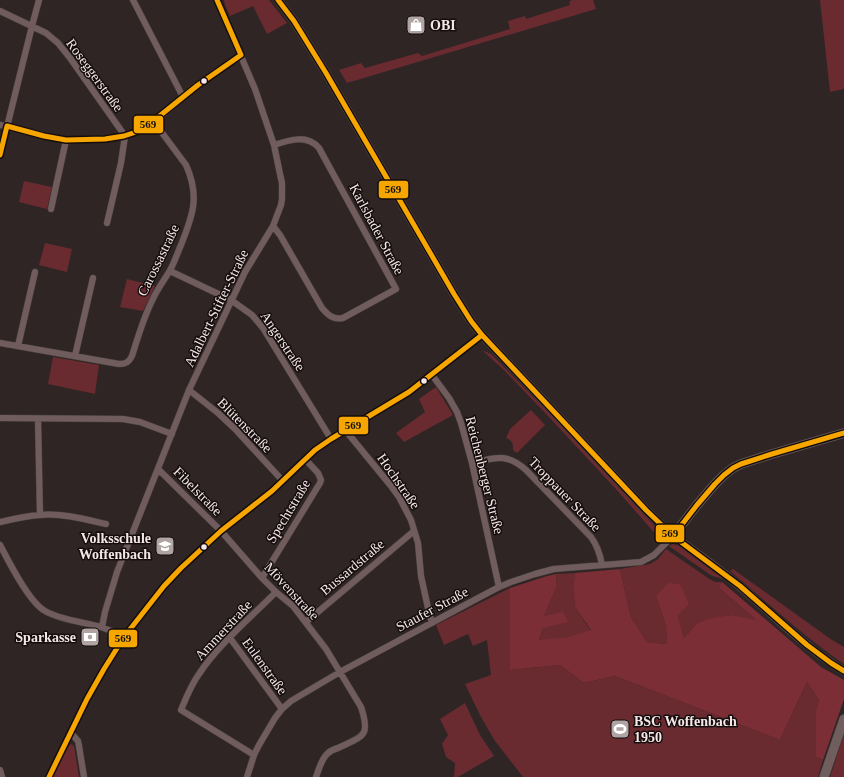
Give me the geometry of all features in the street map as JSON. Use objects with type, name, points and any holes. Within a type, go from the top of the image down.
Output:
[{"type":"main road","points":[[673,536],[714,484],[733,468],[772,454],[844,433]]},
{"type":"main road","points":[[824,777],[844,719]]},
{"type":"street","points":[[0,155],[39,0]]},
{"type":"street","points":[[133,0],[183,97]]},
{"type":"street","name":"Adalbert-Stifter-Straße","points":[[102,628],[105,612],[118,572],[190,390],[245,272],[273,226],[281,205],[282,192],[280,174],[274,145],[259,98],[217,0]]},
{"type":"street","points":[[279,0],[294,21],[326,73],[454,294],[482,335],[646,510],[673,536],[739,586],[810,648],[844,671]]},
{"type":"street","name":"Roseggerstraße","points":[[0,11],[32,26],[52,38],[64,50],[125,136]]},
{"type":"street","points":[[0,125],[66,140],[100,139],[125,136],[154,122],[197,85],[241,54]]},
{"type":"street","name":"Carossastraße","points":[[0,343],[119,364],[126,363],[130,360],[152,299],[170,271],[190,221],[194,206],[194,188],[191,176],[186,166],[154,122]]},
{"type":"street","points":[[107,223],[121,163],[125,136]]},
{"type":"street","name":"Karlsbader Straße","points":[[273,226],[280,235],[322,308],[333,318],[340,319],[396,289],[319,148],[314,143],[302,139],[289,140],[274,145]]},
{"type":"street","points":[[51,209],[66,140]]},
{"type":"street","name":"Angerstraße","points":[[170,271],[232,300],[252,315],[263,328],[331,439]]},
{"type":"street","points":[[18,346],[35,272]]},
{"type":"street","points":[[75,356],[93,278]]},
{"type":"street","points":[[49,777],[87,700],[124,637],[168,582],[193,556],[221,531],[272,491],[305,459],[331,439],[409,392],[482,335]]},
{"type":"street","name":"Reichenberger Straße","points":[[432,375],[449,398],[457,412],[466,438],[499,587]]},
{"type":"street","name":"Blütenstraße","points":[[190,390],[235,429],[282,480]]},
{"type":"street","points":[[0,418],[131,420],[172,434]]},
{"type":"street","points":[[38,419],[40,515]]},
{"type":"street","name":"Hochstraße","points":[[346,431],[391,486],[411,520],[418,543],[423,588],[432,623]]},
{"type":"street","name":"Troppauer Straße","points":[[472,463],[490,458],[511,459],[519,463],[591,537],[599,550],[602,564]]},
{"type":"street","name":"Spechtstraße","points":[[262,578],[320,483],[321,480],[318,473],[305,459]]},
{"type":"street","name":"Fibelstraße","points":[[158,469],[221,531]]},
{"type":"street","points":[[0,522],[40,515],[62,516],[106,524]]},
{"type":"street","name":"Bussardstraße","points":[[306,622],[414,530]]},
{"type":"street","name":"Mövenstraße","points":[[221,531],[262,578],[293,606],[306,622],[326,649],[361,707],[364,715],[365,732],[358,738],[331,750],[321,763],[317,777]]},
{"type":"street","name":"Staufer Straße","points":[[247,777],[254,755],[275,718],[282,709],[291,701],[340,672],[499,587],[548,570],[602,564],[632,563],[645,560],[658,552],[673,536]]},
{"type":"street","points":[[0,545],[20,582],[36,605],[44,611],[53,615],[102,628],[124,637]]},
{"type":"street","name":"Ammerstraße","points":[[254,755],[181,710],[191,688],[209,660],[276,592]]},
{"type":"street","name":"Eulenstraße","points":[[230,638],[282,709]]},
{"type":"street","points":[[72,733],[78,741],[84,777]]},
{"type":"street","points":[[0,770],[2,777]]},
{"type":"shaded area","points":[[224,0],[269,0],[287,23],[267,34],[253,6],[230,16]]},
{"type":"shaded area","points":[[572,0],[593,0],[596,9],[347,83],[339,70],[361,63],[365,68],[418,53],[422,56],[510,29],[508,21],[525,16],[526,19],[570,5],[569,2]]},
{"type":"shaded area","points":[[820,0],[844,0],[844,89],[830,92]]},
{"type":"shaded area","points":[[24,181],[52,187],[47,209],[19,202]]},
{"type":"shaded area","points":[[45,243],[72,249],[67,272],[39,265]]},
{"type":"shaded area","points":[[127,279],[155,286],[143,311],[120,307]]},
{"type":"shaded area","points":[[482,350],[491,354],[550,414],[663,535],[664,540],[662,542],[615,488],[548,416],[505,371]]},
{"type":"shaded area","points":[[53,357],[99,365],[95,394],[48,384]]},
{"type":"shaded area","points":[[436,387],[453,415],[404,442],[396,433],[425,412],[419,399]]},
{"type":"shaded area","points":[[531,410],[545,425],[517,453],[513,450],[513,444],[511,441],[506,438],[510,429]]},
{"type":"shaded area","points":[[673,544],[679,546],[724,579],[712,576],[669,546]]},
{"type":"shaded area","points":[[666,549],[708,578],[715,582],[722,582],[718,587],[757,621],[732,615],[697,623],[684,638],[678,615],[656,596],[666,626],[667,644],[647,642],[631,617],[620,569],[650,564],[658,559]]},
{"type":"shaded area","points":[[620,569],[631,617],[647,642],[667,644],[666,626],[656,596],[668,583],[680,584],[689,604],[678,615],[684,638],[697,623],[713,618],[732,615],[756,620],[718,587],[722,582],[821,667],[844,680],[844,699],[823,760],[816,757],[816,710],[819,700],[807,682],[780,740],[615,676],[584,683],[560,665],[510,670],[510,588],[556,574],[557,586],[544,616],[563,612],[568,622],[543,628],[539,640],[568,637],[591,630],[575,607],[573,587],[575,573]]},
{"type":"shaded area","points":[[733,569],[844,647],[844,664],[800,630],[730,571]]},
{"type":"shaded area","points":[[575,573],[573,587],[575,607],[591,631],[568,637],[539,641],[543,628],[544,616],[557,586],[556,574]]},
{"type":"shaded area","name":"BSC Woffenbach 1950","points":[[510,588],[511,670],[560,665],[584,683],[615,676],[780,740],[807,682],[819,700],[816,710],[816,757],[823,760],[818,777],[523,777],[495,741],[481,717],[465,684],[491,675],[487,640],[473,646],[468,634],[444,645],[436,625]]},
{"type":"shaded area","points":[[465,703],[480,735],[494,756],[458,777],[454,777],[455,763],[446,757],[442,744],[448,735],[440,719]]},
{"type":"shaded area","points":[[844,734],[844,777],[830,777]]},
{"type":"shaded area","points":[[71,744],[74,746],[79,777],[52,777],[63,755]]},
{"type":"transit line","name":"569","points":[[0,155],[7,126],[66,140],[105,139],[124,136],[141,130],[198,85],[241,55],[217,0]]},
{"type":"transit line","name":"569","points":[[278,0],[294,21],[326,73],[454,294],[482,335],[646,510],[673,536],[740,586],[807,645],[844,671]]},
{"type":"transit line","name":"569","points":[[49,777],[87,699],[124,637],[164,586],[181,568],[221,531],[272,491],[315,450],[409,392],[482,335]]},
{"type":"transit line","name":"569","points":[[673,536],[715,484],[733,468],[772,454],[844,433]]},
{"type":"place","name":"OBI","points":[[416,25]]},
{"type":"place","name":"Volksschule Woffenbach","points":[[165,546]]},
{"type":"place","name":"Sparkasse","points":[[90,637]]},
{"type":"place","name":"BSC Woffenbach 1950","points":[[620,729]]}]
